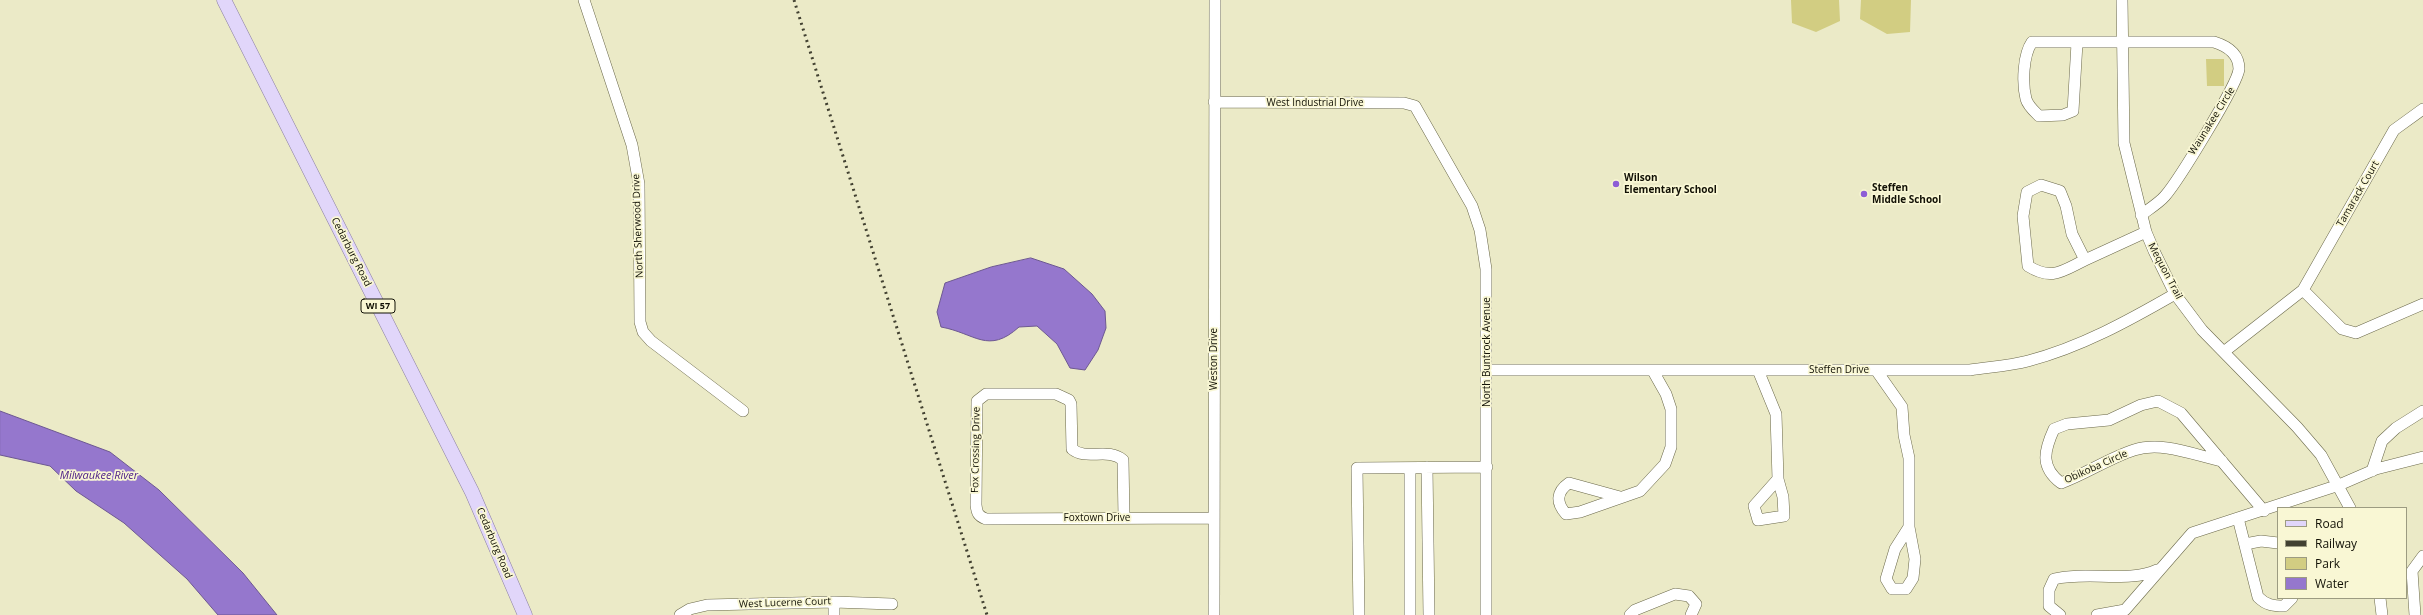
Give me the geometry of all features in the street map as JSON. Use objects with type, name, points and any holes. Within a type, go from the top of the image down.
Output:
[{"type":"main road","name":"Cedarburg Road","points":[[224,0],[472,492],[525,615]]},
{"type":"street","name":"North Sherwood Drive","points":[[584,0],[633,153],[639,184],[640,322],[643,332],[651,341],[743,411]]},
{"type":"street","name":"Weston Drive","points":[[1214,615],[1215,0]]},
{"type":"street","name":"Mequon Trail","points":[[2122,0],[2124,142],[2146,232],[2175,294],[2202,330],[2225,351],[2297,427],[2321,455],[2339,485],[2350,507]]},
{"type":"street","name":"Waunakee Circle","points":[[2077,43],[2073,111],[2063,115],[2040,116],[2026,99],[2024,62],[2026,50],[2032,42],[2214,42],[2227,46],[2233,52],[2238,61],[2239,70],[2235,85],[2165,196],[2141,215]]},
{"type":"street","name":"West Industrial Drive","points":[[1214,102],[1404,103],[1415,106]]},
{"type":"street","name":"North Buntrock Avenue","points":[[1415,106],[1472,206],[1480,230],[1486,268],[1486,615]]},
{"type":"street","name":"Tamarack Court","points":[[2225,351],[2303,290],[2394,130],[2423,109]]},
{"type":"street","points":[[2085,260],[2072,234],[2066,206],[2060,191],[2042,185],[2027,192],[2023,216],[2028,266],[2040,274],[2054,275],[2146,232]]},
{"type":"street","points":[[2303,290],[2342,329],[2356,333],[2423,304]]},
{"type":"street","name":"Steffen Drive","points":[[1487,370],[1970,370],[2027,361],[2076,345],[2118,326],[2175,294]]},
{"type":"street","points":[[1758,370],[1776,414],[1778,479]]},
{"type":"street","points":[[1876,370],[1902,407],[1904,435],[1909,458],[1909,527],[1915,559],[1913,578],[1906,589],[1892,589],[1886,579],[1895,549],[1909,527]]},
{"type":"street","points":[[1620,497],[1569,483],[1563,487],[1558,496],[1559,506],[1566,514],[1580,512],[1640,491],[1665,464],[1671,447],[1671,409],[1666,394],[1653,371]]},
{"type":"street","name":"Fox Crossing Drive","points":[[980,517],[977,513],[976,504],[977,401],[986,394],[1056,394],[1069,400],[1071,404],[1072,449],[1080,453],[1112,454],[1123,460],[1124,518]]},
{"type":"street","name":"Obikoba Circle","points":[[2222,461],[2184,451],[2158,448],[2134,450],[2061,483],[2052,476],[2046,463],[2046,446],[2054,429],[2067,424],[2109,420],[2141,405],[2158,401],[2181,413],[2264,510]]},
{"type":"street","points":[[2372,471],[2382,441],[2396,428],[2423,411]]},
{"type":"street","points":[[2097,615],[2125,610],[2192,533],[2339,485],[2372,471],[2423,457]]},
{"type":"street","points":[[1359,615],[1357,468],[1487,467]]},
{"type":"street","points":[[1410,468],[1410,615]]},
{"type":"street","points":[[1427,468],[1429,615]]},
{"type":"street","name":"Foxtown Drive","points":[[980,517],[986,519],[1214,518]]},
{"type":"street","points":[[2238,518],[2258,597],[2264,603],[2273,606],[2284,606],[2291,599]]},
{"type":"street","points":[[2245,544],[2261,541],[2277,543]]},
{"type":"street","points":[[2415,615],[2412,571],[2423,556]]},
{"type":"street","points":[[2060,615],[2048,606],[2048,590],[2054,579],[2071,575],[2145,576],[2160,569]]},
{"type":"street","points":[[1630,615],[1635,610],[1675,594],[1690,596],[1696,604],[1691,615]]},
{"type":"street","points":[[2380,599],[2382,615]]},
{"type":"street","points":[[834,602],[834,615]]},
{"type":"street","name":"West Lucerne Court","points":[[680,615],[690,609],[708,605],[834,602],[892,604]]},
{"type":"green space","points":[[1791,0],[1839,0],[1840,21],[1816,32],[1792,23]]},
{"type":"green space","points":[[1861,0],[1911,0],[1910,32],[1887,34],[1860,19]]},
{"type":"green space","points":[[2206,59],[2224,59],[2224,86],[2207,86]]},
{"type":"water","points":[[1031,258],[1064,269],[1092,294],[1105,311],[1106,328],[1098,350],[1085,370],[1070,368],[1057,344],[1037,326],[1019,327],[999,340],[990,341],[981,340],[941,327],[937,312],[945,283],[991,267]]},
{"type":"water","name":"Milwaukee River","points":[[0,411],[110,452],[159,490],[243,573],[277,615],[218,615],[187,579],[124,523],[76,491],[50,466],[0,455]]},
{"type":"railway","points":[[794,0],[987,615]]},
{"type":"place","name":"Wilson Elementary School","points":[[1616,184]]},
{"type":"place","name":"Steffen Middle School","points":[[1864,194]]}]
